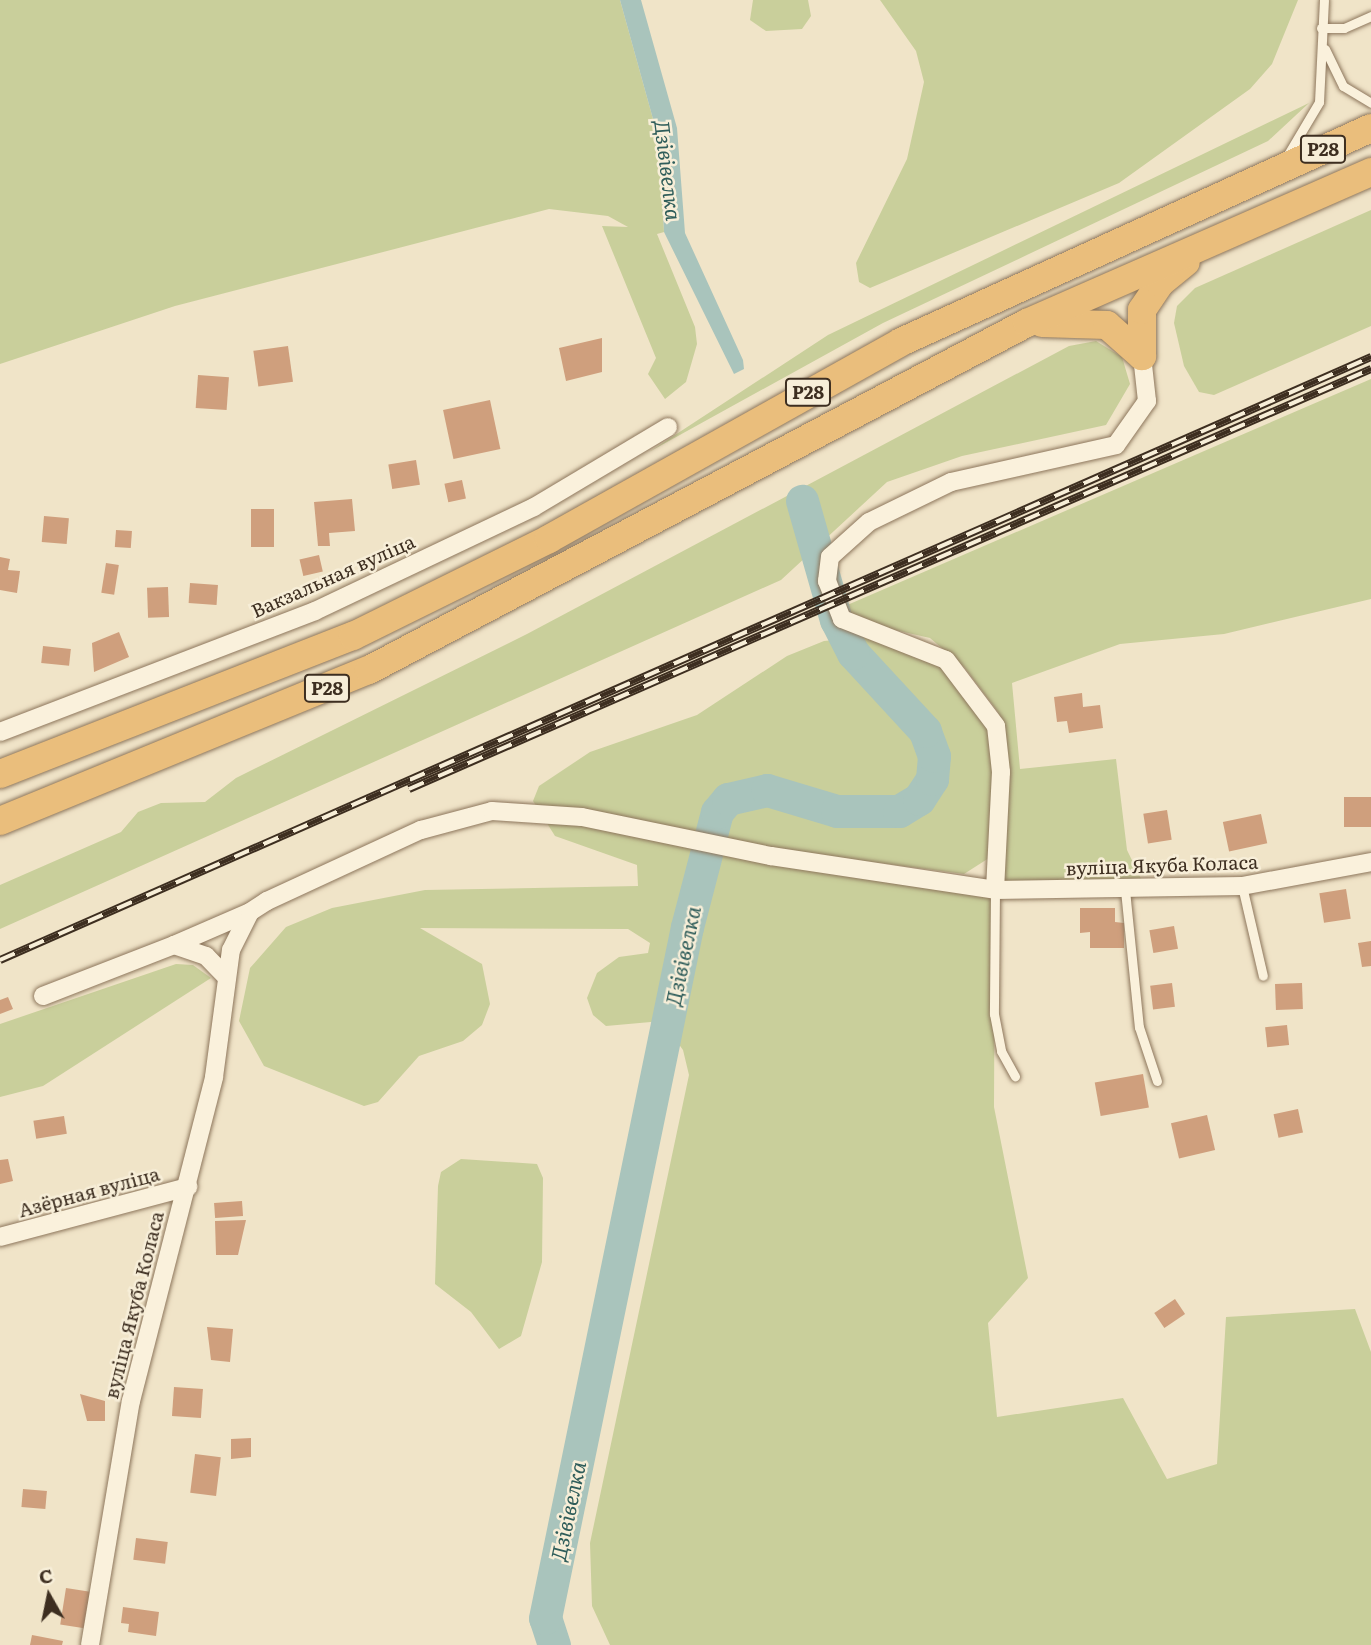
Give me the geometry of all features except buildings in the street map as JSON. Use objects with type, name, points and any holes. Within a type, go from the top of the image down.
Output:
[{"type":"highway","name":"Р28","points":[[0,774],[217,692],[414,607],[901,342],[1371,128]]},
{"type":"highway","name":"Р28","points":[[0,821],[369,670],[1027,323],[1371,172]]},
{"type":"highway","points":[[1142,356],[1142,310],[1152,293],[1218,237]]},
{"type":"highway","points":[[1027,323],[1107,325],[1142,356]]},
{"type":"street","points":[[995,890],[1001,772],[996,726],[969,684],[939,655],[842,619],[827,581],[830,557],[869,522],[951,482],[1116,446],[1147,401],[1142,356]]},
{"type":"street","name":"Вакзальная вуліца","points":[[0,732],[315,611],[534,507],[668,427]]},
{"type":"street","name":"вуліца Якуба Коласа","points":[[43,996],[250,912],[421,830],[492,811],[582,817],[690,842],[995,890],[1125,890],[1242,886],[1371,862]]},
{"type":"street","name":"вуліца Якуба Коласа","points":[[90,1645],[131,1401],[166,1250],[188,1187],[214,1077],[226,977],[250,912]]},
{"type":"street","points":[[174,945],[206,956],[226,977]]},
{"type":"street","name":"Азёрная вуліца","points":[[0,1237],[188,1187]]},
{"type":"lane","points":[[1275,171],[1315,116],[1324,47],[1321,28],[1324,0]]},
{"type":"lane","points":[[1321,28],[1343,28],[1371,16]]},
{"type":"lane","points":[[1324,47],[1343,86],[1371,103]]},
{"type":"lane","points":[[1242,886],[1263,976]]},
{"type":"lane","points":[[995,890],[994,1014],[1001,1051],[1015,1076]]},
{"type":"lane","points":[[1125,890],[1139,1027],[1157,1080]]},
{"type":"green space","points":[[0,0],[620,0],[658,137],[664,232],[657,234],[695,327],[697,344],[686,382],[665,399],[648,374],[656,358],[602,226],[628,227],[608,216],[549,209],[175,306],[0,364]]},
{"type":"green space","points":[[753,0],[808,0],[811,16],[802,29],[766,31],[750,20]]},
{"type":"green space","points":[[880,0],[1298,0],[1272,64],[1250,89],[1119,183],[870,288],[859,282],[856,263],[907,159],[924,82],[916,51]]},
{"type":"green space","points":[[1309,103],[1268,141],[883,323],[649,452],[828,335]]},
{"type":"green space","points":[[1371,210],[1371,326],[1214,395],[1199,392],[1184,366],[1174,323],[1177,306],[1195,288]]},
{"type":"green space","points":[[1096,341],[1122,357],[1130,384],[1106,425],[962,456],[887,482],[781,580],[0,929],[0,885],[121,832],[138,812],[161,803],[205,802],[236,778],[527,634],[1069,346]]},
{"type":"green space","points":[[1371,379],[1371,599],[1224,634],[1120,644],[1012,683],[1020,769],[1116,759],[1127,850],[1146,889],[997,884],[1005,735],[998,712],[964,667],[930,638],[873,625],[848,614],[845,606]]},
{"type":"green space","points":[[865,637],[943,661],[990,730],[996,771],[989,858],[964,874],[780,850],[995,890],[994,1107],[1028,1278],[988,1323],[997,1417],[1123,1398],[1167,1479],[1217,1464],[1226,1317],[1355,1309],[1371,1352],[1371,1645],[610,1645],[592,1606],[590,1543],[689,1075],[683,1050],[662,1021],[606,1026],[593,1015],[587,998],[597,973],[619,957],[648,953],[650,943],[628,929],[420,928],[482,964],[490,1004],[482,1025],[463,1041],[419,1056],[378,1102],[364,1106],[264,1066],[239,1021],[250,968],[286,927],[332,908],[425,890],[638,886],[637,865],[555,836],[533,801],[539,786],[590,752],[697,715],[787,656],[824,641]]},
{"type":"green space","points":[[176,964],[193,965],[211,978],[43,1086],[0,1097],[0,1024]]},
{"type":"green space","points":[[461,1159],[537,1164],[543,1178],[542,1262],[521,1336],[499,1349],[471,1312],[435,1284],[438,1186],[441,1172]]},
{"type":"water","points":[[620,0],[641,0],[677,128],[685,233],[743,360],[744,369],[734,374],[664,232],[658,137]]},
{"type":"waterway","name":"Дзівівелка","points":[[554,1645],[545,1618],[687,927],[717,812],[728,799],[767,790],[837,811],[899,811],[919,799],[932,779],[934,756],[925,731],[853,653],[836,620],[802,501]]},
{"type":"railway","points":[[0,960],[1371,357]]},
{"type":"railway","points":[[409,789],[1371,369]]}]
